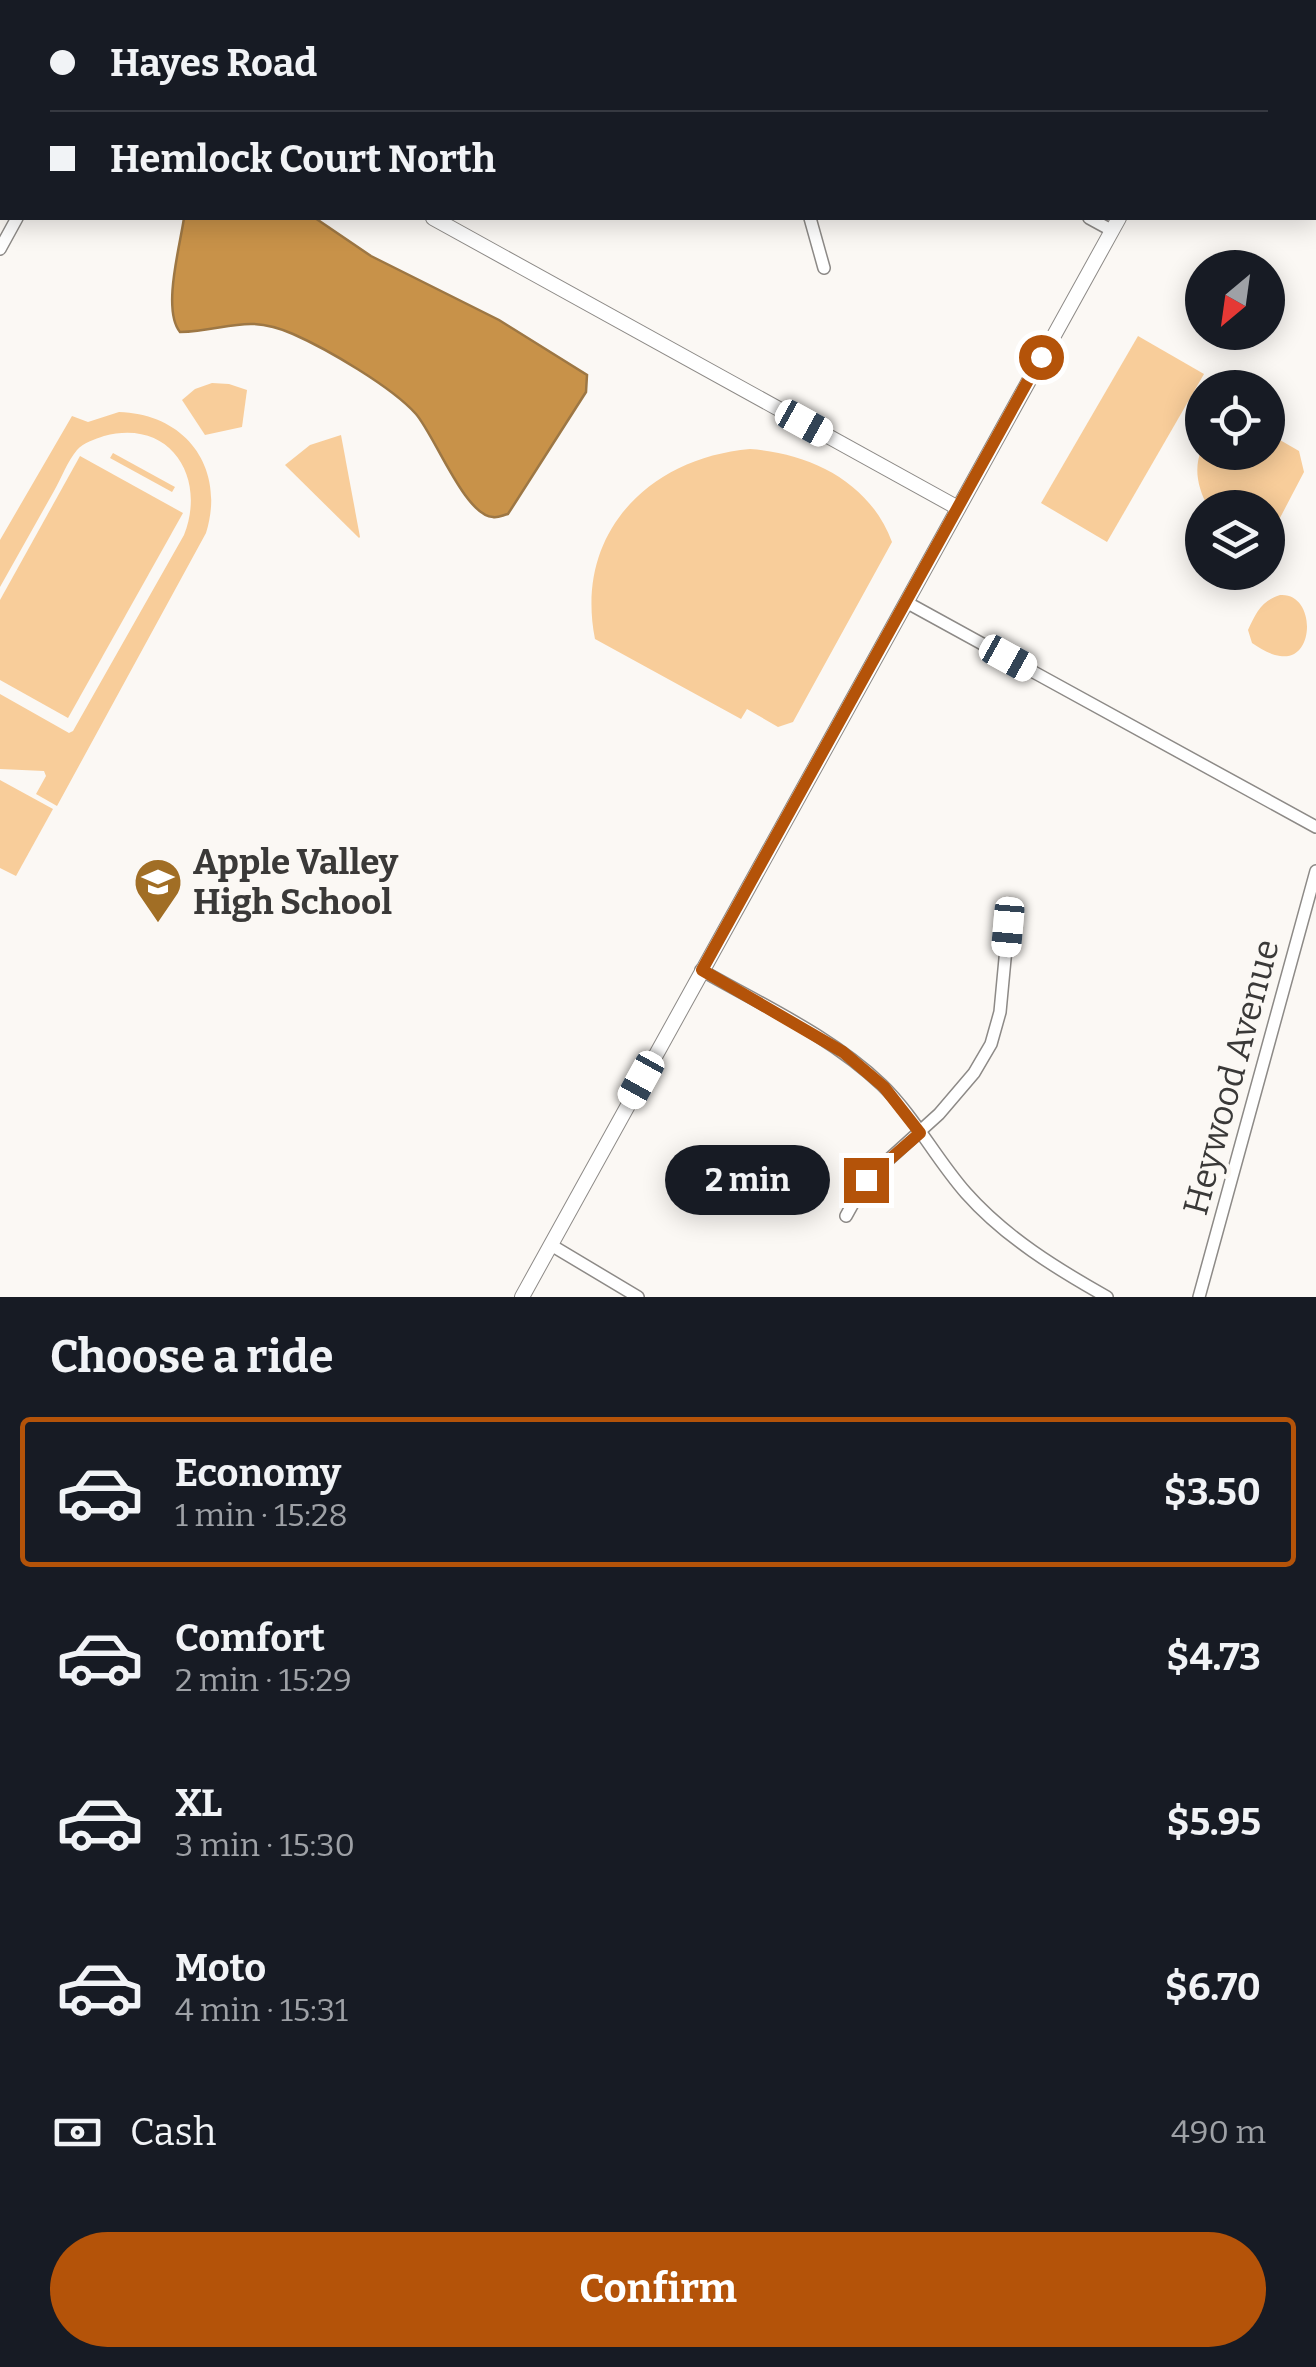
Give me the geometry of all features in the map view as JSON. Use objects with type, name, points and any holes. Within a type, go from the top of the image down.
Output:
[{"type":"street","points":[[0,249],[16,220]]},
{"type":"street","points":[[436,220],[958,508]]},
{"type":"street","points":[[811,220],[824,268]]},
{"type":"street","points":[[522,1297],[1115,224]]},
{"type":"street","points":[[906,602],[1316,828]]},
{"type":"street","name":"Heywood Avenue","points":[[1200,1297],[1316,871]]},
{"type":"street","points":[[846,1216],[866,1180],[920,1133],[974,1073],[991,1044],[1000,1012],[1008,927]]},
{"type":"street","points":[[702,970],[843,1052],[884,1087],[967,1194],[1018,1240],[1068,1276],[1107,1297]]},
{"type":"street","points":[[551,1246],[638,1297]]},
{"type":"shaded area","points":[[184,220],[318,220],[371,256],[499,320],[587,375],[586,392],[508,514],[495,517],[482,513],[461,490],[416,414],[376,381],[323,349],[262,325],[180,332],[172,309]]},
{"type":"shaded area","points":[[1138,336],[1197,370],[1185,370],[1185,407],[1107,542],[1041,503]]},
{"type":"shaded area","points":[[212,383],[247,390],[242,427],[205,435],[182,400],[195,389]]},
{"type":"shaded area","points":[[119,412],[143,415],[182,434],[205,467],[211,510],[206,533],[57,806],[36,794],[46,776],[44,771],[0,769],[0,694],[69,733],[73,731],[184,535],[190,513],[186,473],[164,444],[148,436],[127,433],[97,438],[73,455],[0,587],[0,540],[72,416],[88,422]]},
{"type":"shaded area","points":[[341,435],[359,538],[285,465],[310,445]]},
{"type":"shaded area","points":[[1285,443],[1299,451],[1304,472],[1285,508],[1285,490],[1201,490],[1197,471],[1285,470]]},
{"type":"shaded area","points":[[750,449],[794,457],[835,474],[869,503],[892,542],[793,722],[778,727],[747,709],[741,719],[595,639],[591,601],[596,566],[608,535],[627,508],[651,485],[713,455]]},
{"type":"shaded area","points":[[113,453],[175,487],[172,492],[110,458]]},
{"type":"shaded area","points":[[80,456],[183,513],[68,718],[0,680],[0,600]]},
{"type":"shaded area","points":[[1280,595],[1292,597],[1305,615],[1305,639],[1292,655],[1276,655],[1262,649],[1252,643],[1248,630],[1264,604]]},
{"type":"shaded area","points":[[0,780],[53,809],[16,876],[0,868]]},
{"type":"place","name":"Apple Valley High School","points":[[158,924]]},
{"type":"route","points":[[866,1180],[920,1133],[884,1087],[843,1052],[702,970],[1041,357]]}]
